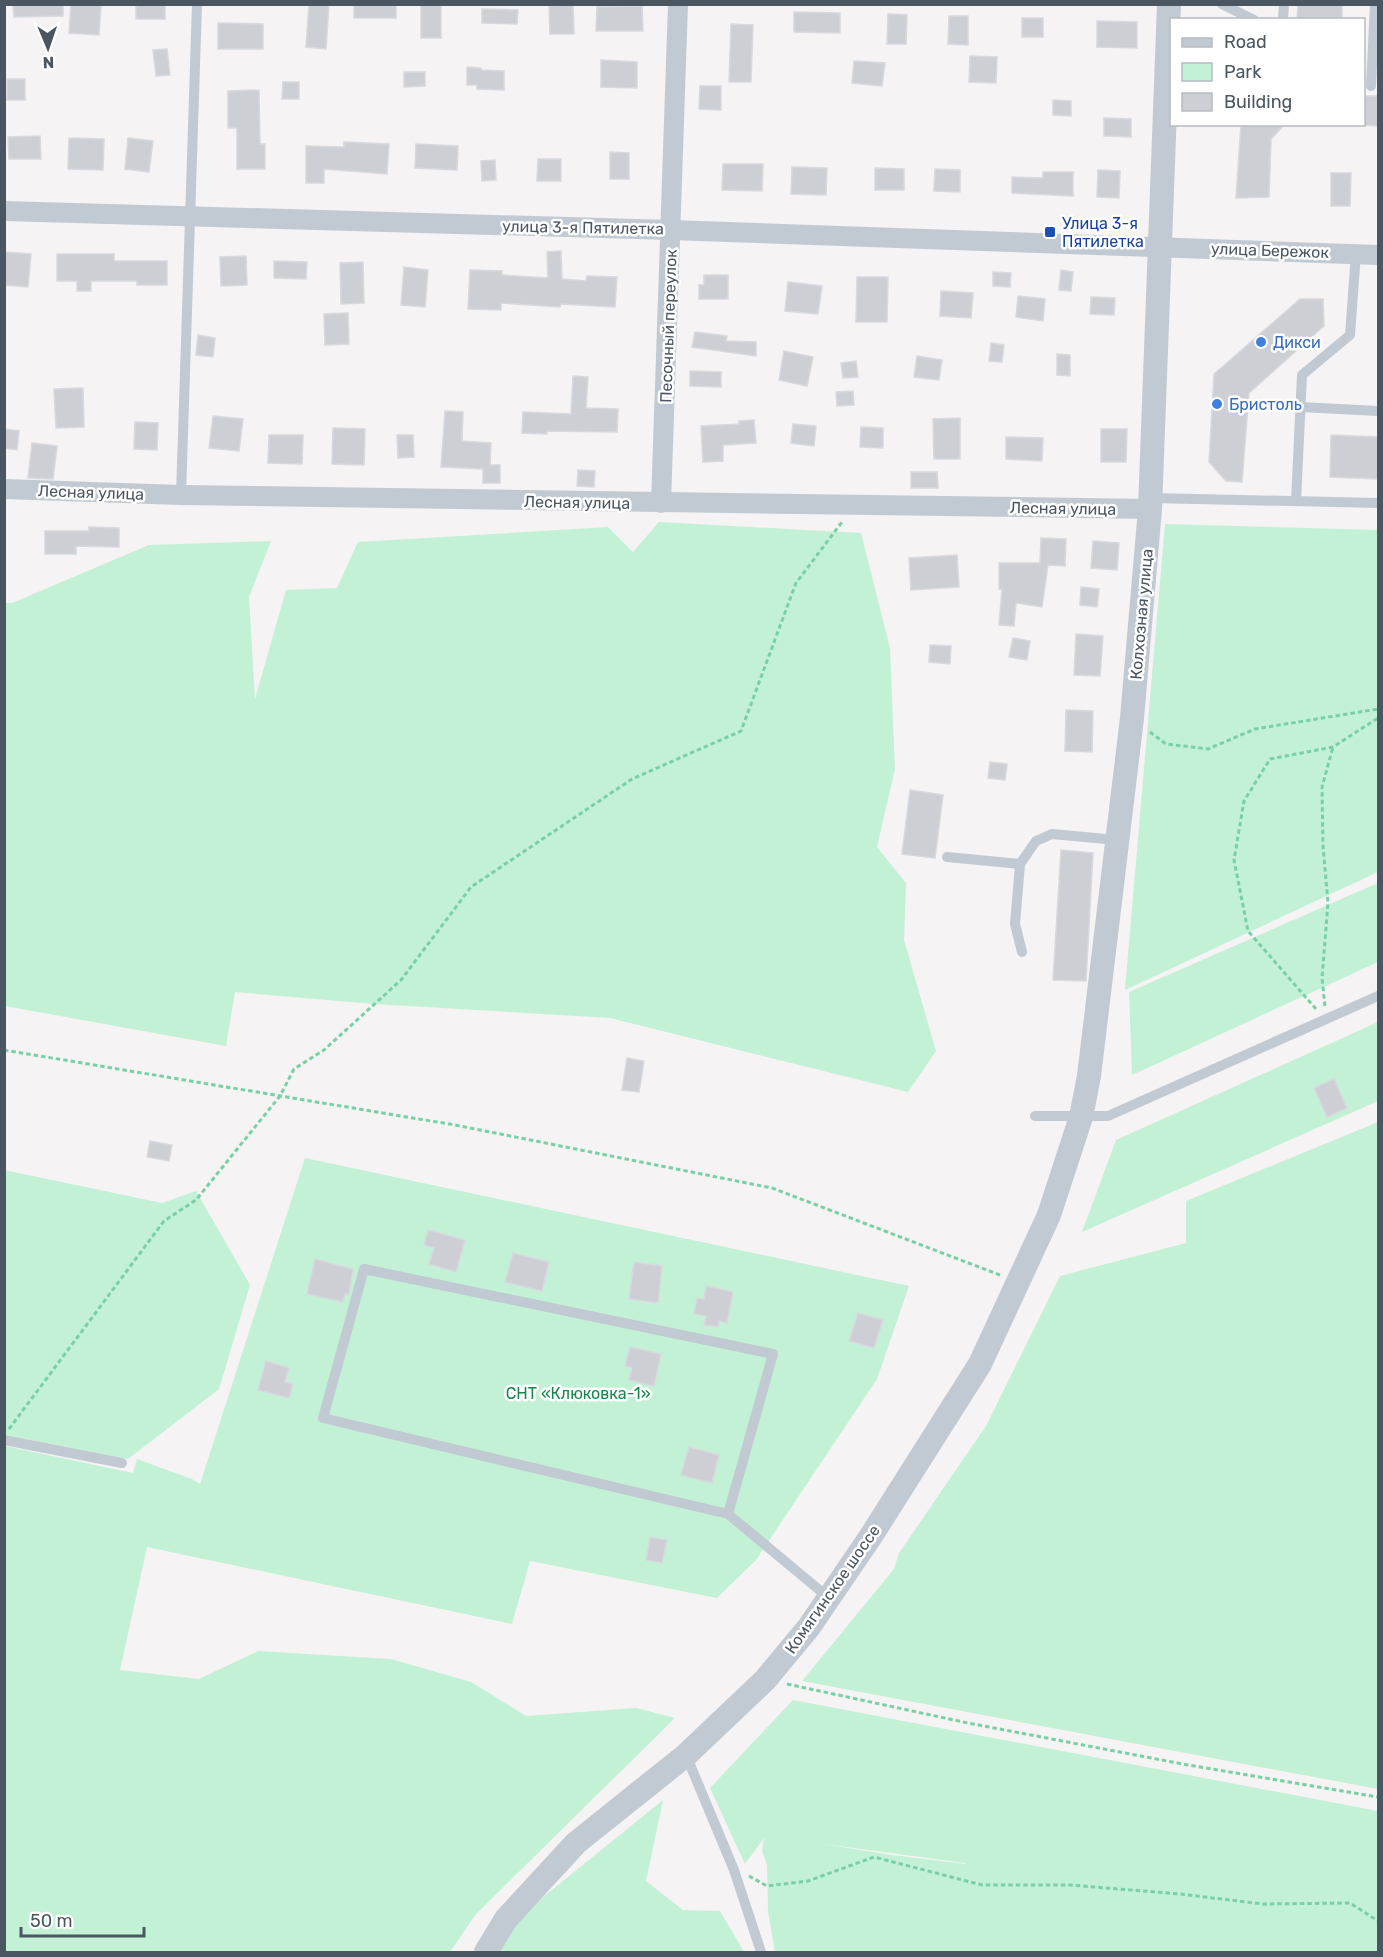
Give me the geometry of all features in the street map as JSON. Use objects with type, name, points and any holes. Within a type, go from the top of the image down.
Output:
[{"type":"street","name":"Песочный переулок","points":[[661,503],[678,4]]},
{"type":"street","name":"Колхозная улица","points":[[1049,1215],[1081,1117],[1089,1076],[1132,718],[1150,503],[1169,78],[1169,4]]},
{"type":"street","name":"улица 3-я Пятилетка","points":[[4,211],[1160,246]]},
{"type":"street","name":"улица Бережок","points":[[1160,246],[1378,255]]},
{"type":"street","name":"Лесная улица","points":[[4,489],[181,495],[853,506],[1150,503]]},
{"type":"street","name":"Комягинское шоссе","points":[[486,1953],[506,1919],[576,1843],[686,1755],[765,1680],[809,1627],[872,1536],[980,1364],[1049,1215]]},
{"type":"lane","points":[[181,495],[197,4]]},
{"type":"lane","points":[[1222,4],[1250,18]]},
{"type":"lane","points":[[1371,86],[1375,4]]},
{"type":"lane","points":[[1296,501],[1302,375],[1350,335],[1356,253]]},
{"type":"lane","points":[[1300,407],[1378,411]]},
{"type":"lane","points":[[1150,503],[1296,501],[1378,503]]},
{"type":"lane","points":[[1022,952],[1015,924],[1020,864],[1036,841],[1052,834],[1118,840]]},
{"type":"lane","points":[[947,856],[1020,864]]},
{"type":"lane","points":[[1035,1116],[1108,1116],[1378,996]]},
{"type":"lane","points":[[728,1514],[772,1354],[364,1269],[323,1418],[728,1514],[829,1598]]},
{"type":"lane","points":[[4,1440],[122,1463]]},
{"type":"lane","points":[[686,1755],[730,1864],[761,1953]]},
{"type":"path","points":[[4,1435],[164,1221],[196,1200],[280,1096],[294,1069],[324,1050],[401,980],[471,887],[632,779],[741,731],[796,584],[853,506]]},
{"type":"path","points":[[1132,718],[1166,744],[1208,748],[1255,729],[1378,709]]},
{"type":"path","points":[[1326,1019],[1248,931],[1234,860],[1244,801],[1270,759],[1333,747],[1378,718]]},
{"type":"path","points":[[1326,1019],[1322,978],[1329,903],[1323,846],[1322,787],[1333,747]]},
{"type":"path","points":[[4,1050],[455,1125],[772,1188],[1018,1282]]},
{"type":"path","points":[[765,1680],[968,1723],[1188,1765],[1378,1797]]},
{"type":"path","points":[[730,1864],[767,1886],[808,1881],[874,1857],[982,1885],[1070,1885],[1180,1894],[1263,1904],[1350,1903],[1378,1921]]},
{"type":"green space","points":[[659,522],[861,533],[890,648],[895,769],[877,847],[906,883],[904,940],[936,1051],[908,1092],[610,1018],[374,1004],[235,992],[226,1046],[5,1006],[5,603],[12,603],[149,545],[271,541],[249,597],[255,699],[286,590],[337,588],[358,542],[608,527],[633,552]]},
{"type":"green space","points":[[1165,524],[1378,530],[1378,872],[1125,990]]},
{"type":"green space","points":[[1378,883],[1378,962],[1132,1075],[1129,992]]},
{"type":"green space","points":[[1378,1022],[1378,1101],[1082,1232],[1116,1140]]},
{"type":"green space","points":[[1378,1122],[1378,1789],[802,1681],[894,1569],[899,1553],[986,1426],[1060,1276],[1186,1243],[1186,1201]]},
{"type":"green space","name":"СНТ «Клюковка-1»","points":[[305,1158],[909,1286],[877,1379],[756,1560],[717,1598],[530,1561],[512,1624],[147,1547],[120,1670],[199,1679],[258,1651],[391,1659],[471,1682],[526,1716],[636,1708],[675,1718],[476,1914],[450,1952],[5,1952],[5,1446],[133,1473],[137,1459],[200,1484]]},
{"type":"green space","points":[[4,1170],[162,1203],[196,1191],[250,1285],[219,1389],[128,1459],[5,1435]]},
{"type":"green space","points":[[793,1700],[1378,1811],[1378,1952],[775,1952],[768,1911],[767,1865],[762,1851],[764,1838],[745,1864],[710,1788]],"holes":[[[816,1843],[965,1863],[892,1855]]]},
{"type":"green space","points":[[663,1800],[646,1881],[683,1910],[720,1911],[744,1952],[493,1952],[511,1923]]},
{"type":"building","points":[[13,4],[63,4],[63,16],[14,17]]},
{"type":"building","points":[[71,4],[101,4],[99,35],[69,33]]},
{"type":"building","points":[[136,4],[165,4],[165,19],[136,19]]},
{"type":"building","points":[[309,4],[329,4],[326,49],[306,47]]},
{"type":"building","points":[[354,4],[396,4],[396,18],[354,18]]},
{"type":"building","points":[[421,4],[441,4],[441,38],[421,38]]},
{"type":"building","points":[[1298,4],[1342,4],[1342,18],[1297,18]]},
{"type":"building","points":[[573,5],[574,34],[550,34],[549,6]]},
{"type":"building","points":[[642,6],[643,31],[596,31],[597,7]]},
{"type":"building","points":[[482,9],[518,10],[517,24],[482,23]]},
{"type":"building","points":[[794,12],[840,13],[840,33],[794,32]]},
{"type":"building","points":[[888,14],[907,15],[906,44],[887,44]]},
{"type":"building","points":[[949,16],[968,16],[968,45],[948,44]]},
{"type":"building","points":[[1022,18],[1043,18],[1043,37],[1022,37]]},
{"type":"building","points":[[1097,21],[1137,22],[1137,48],[1097,47]]},
{"type":"building","points":[[218,23],[263,24],[263,49],[218,49]]},
{"type":"building","points":[[731,24],[753,25],[751,82],[729,82]]},
{"type":"building","points":[[167,49],[170,75],[156,76],[153,50]]},
{"type":"building","points":[[970,56],[997,57],[996,83],[969,82]]},
{"type":"building","points":[[601,60],[637,62],[637,88],[601,87]]},
{"type":"building","points":[[854,61],[885,63],[882,86],[852,83]]},
{"type":"building","points":[[467,67],[504,71],[504,90],[477,89],[477,85],[467,85]]},
{"type":"building","points":[[404,72],[425,72],[425,86],[404,87]]},
{"type":"building","points":[[7,79],[25,79],[25,100],[7,100]]},
{"type":"building","points":[[283,82],[299,82],[299,99],[282,99]]},
{"type":"building","points":[[700,86],[721,86],[721,110],[699,109]]},
{"type":"building","points":[[259,90],[260,144],[265,144],[265,169],[237,169],[237,128],[228,128],[228,91]]},
{"type":"building","points":[[1365,96],[1378,96],[1378,126],[1365,125]]},
{"type":"building","points":[[1053,100],[1071,101],[1071,116],[1053,115]]},
{"type":"building","points":[[1104,118],[1131,119],[1131,137],[1104,136]]},
{"type":"building","points":[[1241,126],[1283,126],[1271,139],[1269,197],[1236,198]]},
{"type":"building","points":[[40,136],[41,159],[9,159],[8,137]]},
{"type":"building","points":[[69,138],[104,139],[103,170],[68,169]]},
{"type":"building","points":[[128,138],[153,141],[149,172],[125,169]]},
{"type":"building","points":[[344,142],[389,144],[387,174],[324,169],[324,183],[306,183],[306,146],[344,147]]},
{"type":"building","points":[[416,144],[458,146],[457,170],[415,168]]},
{"type":"building","points":[[610,152],[629,153],[629,179],[610,179]]},
{"type":"building","points":[[538,159],[561,159],[561,181],[537,181]]},
{"type":"building","points":[[495,160],[496,180],[482,181],[481,161]]},
{"type":"building","points":[[723,164],[763,164],[762,191],[722,190]]},
{"type":"building","points":[[792,167],[827,168],[826,195],[791,194]]},
{"type":"building","points":[[875,168],[904,169],[904,190],[875,190]]},
{"type":"building","points":[[935,169],[960,170],[960,192],[934,191]]},
{"type":"building","points":[[1098,170],[1120,171],[1119,198],[1097,197]]},
{"type":"building","points":[[1043,172],[1073,172],[1073,196],[1012,193],[1012,177],[1043,178]]},
{"type":"building","points":[[1331,173],[1351,173],[1350,206],[1331,206]]},
{"type":"building","points":[[561,251],[562,279],[586,281],[587,276],[617,277],[615,307],[561,304],[560,307],[501,303],[501,310],[468,309],[470,270],[502,271],[502,275],[548,278],[547,252]]},
{"type":"building","points":[[4,252],[31,254],[28,287],[4,285]]},
{"type":"building","points":[[57,254],[114,254],[114,261],[167,261],[167,285],[137,285],[137,281],[91,281],[91,291],[77,291],[77,281],[57,281]]},
{"type":"building","points":[[246,256],[247,285],[221,286],[220,257]]},
{"type":"building","points":[[274,261],[307,262],[306,279],[274,278]]},
{"type":"building","points":[[363,262],[364,303],[341,304],[340,263]]},
{"type":"building","points":[[404,267],[428,270],[425,307],[401,305]]},
{"type":"building","points":[[1061,270],[1073,272],[1071,291],[1059,290]]},
{"type":"building","points":[[993,272],[1011,273],[1010,287],[993,286]]},
{"type":"building","points":[[704,275],[728,275],[728,299],[699,299],[699,285],[704,285]]},
{"type":"building","points":[[857,277],[888,277],[887,322],[856,322]]},
{"type":"building","points":[[788,282],[822,286],[818,314],[785,311]]},
{"type":"building","points":[[941,291],[973,293],[971,318],[940,316]]},
{"type":"building","points":[[1018,296],[1045,299],[1043,321],[1016,317]]},
{"type":"building","points":[[1091,297],[1115,298],[1114,315],[1090,314]]},
{"type":"building","points":[[1300,299],[1323,299],[1324,326],[1249,393],[1242,482],[1226,481],[1209,462],[1214,374]]},
{"type":"building","points":[[348,313],[349,344],[325,345],[324,314]]},
{"type":"building","points":[[695,332],[727,336],[726,341],[756,342],[756,356],[692,347]]},
{"type":"building","points":[[198,335],[215,338],[213,357],[196,355]]},
{"type":"building","points":[[991,343],[1004,345],[1002,362],[989,361]]},
{"type":"building","points":[[784,351],[813,357],[807,386],[779,380]]},
{"type":"building","points":[[1057,354],[1070,355],[1070,376],[1057,375]]},
{"type":"building","points":[[917,356],[942,360],[939,380],[914,377]]},
{"type":"building","points":[[856,361],[858,377],[843,378],[841,363]]},
{"type":"building","points":[[690,371],[721,372],[721,387],[690,386]]},
{"type":"building","points":[[573,376],[588,377],[586,408],[618,409],[617,432],[522,433],[523,412],[571,414]]},
{"type":"building","points":[[83,388],[84,427],[56,428],[54,389]]},
{"type":"building","points":[[853,391],[854,405],[837,406],[836,392]]},
{"type":"building","points":[[445,411],[463,412],[462,441],[491,443],[490,465],[500,465],[500,483],[483,483],[483,469],[441,467]]},
{"type":"building","points":[[213,416],[243,419],[239,451],[209,448]]},
{"type":"building","points":[[960,418],[960,459],[934,459],[933,419]]},
{"type":"building","points":[[754,420],[756,443],[723,445],[723,461],[703,462],[701,426],[739,424],[739,421]]},
{"type":"building","points":[[135,422],[158,423],[157,450],[134,449]]},
{"type":"building","points":[[793,424],[816,426],[814,446],[791,443]]},
{"type":"building","points":[[861,427],[883,428],[883,448],[860,447]]},
{"type":"building","points":[[333,428],[365,429],[364,465],[332,464]]},
{"type":"building","points":[[4,429],[19,431],[17,450],[4,448]]},
{"type":"building","points":[[1101,429],[1127,429],[1126,462],[1101,462]]},
{"type":"building","points":[[269,435],[303,435],[302,464],[268,463]]},
{"type":"building","points":[[397,435],[413,435],[414,457],[398,458]]},
{"type":"building","points":[[1331,435],[1378,437],[1378,479],[1330,477]]},
{"type":"building","points":[[1006,437],[1043,438],[1042,461],[1006,459]]},
{"type":"building","points":[[32,443],[57,446],[53,479],[28,478]]},
{"type":"building","points":[[578,470],[595,471],[594,487],[577,486]]},
{"type":"building","points":[[911,472],[937,472],[938,488],[911,488]]},
{"type":"building","points":[[89,527],[119,528],[119,547],[76,546],[76,554],[45,554],[45,531],[89,531]]},
{"type":"building","points":[[1041,538],[1066,539],[1065,566],[1048,565],[1042,607],[1016,603],[1014,626],[999,625],[1002,589],[999,589],[999,563],[1040,563]]},
{"type":"building","points":[[1093,541],[1119,543],[1117,570],[1091,568]]},
{"type":"building","points":[[957,555],[959,587],[911,590],[909,558]]},
{"type":"building","points":[[1081,587],[1099,589],[1097,607],[1080,605]]},
{"type":"building","points":[[1076,634],[1103,636],[1100,676],[1074,675]]},
{"type":"building","points":[[1013,638],[1030,641],[1027,660],[1009,657]]},
{"type":"building","points":[[930,645],[951,646],[950,664],[929,662]]},
{"type":"building","points":[[1066,710],[1093,711],[1092,752],[1065,751]]},
{"type":"building","points":[[990,762],[1007,764],[1005,780],[988,778]]},
{"type":"building","points":[[910,790],[943,795],[935,858],[902,854]]},
{"type":"building","points":[[1061,850],[1093,853],[1086,981],[1053,980]]},
{"type":"building","points":[[627,1058],[644,1061],[639,1092],[622,1090]]},
{"type":"building","points":[[1334,1079],[1347,1108],[1327,1117],[1314,1088]]},
{"type":"building","points":[[150,1141],[172,1145],[169,1161],[147,1157]]},
{"type":"building","points":[[428,1230],[465,1240],[456,1272],[429,1264],[434,1248],[424,1245]]},
{"type":"building","points":[[513,1253],[549,1262],[542,1291],[505,1282]]},
{"type":"building","points":[[315,1259],[353,1269],[349,1294],[345,1294],[343,1302],[307,1294]]},
{"type":"building","points":[[634,1262],[662,1266],[658,1303],[629,1299]]},
{"type":"building","points":[[706,1286],[733,1292],[727,1323],[719,1321],[718,1327],[704,1325],[706,1316],[694,1314],[697,1298],[704,1299]]},
{"type":"building","points":[[858,1313],[883,1320],[874,1348],[849,1341]]},
{"type":"building","points":[[630,1347],[661,1354],[654,1386],[629,1380],[632,1368],[625,1366]]},
{"type":"building","points":[[266,1361],[289,1368],[285,1382],[293,1384],[289,1398],[258,1390]]},
{"type":"building","points":[[689,1447],[719,1455],[712,1483],[681,1475]]},
{"type":"building","points":[[650,1537],[667,1540],[662,1563],[646,1560]]},
{"type":"place","name":"Улица 3-я Пятилетка","points":[[1050,232]]},
{"type":"place","name":"Дикси","points":[[1261,342]]},
{"type":"place","name":"Бристоль","points":[[1217,404]]}]
